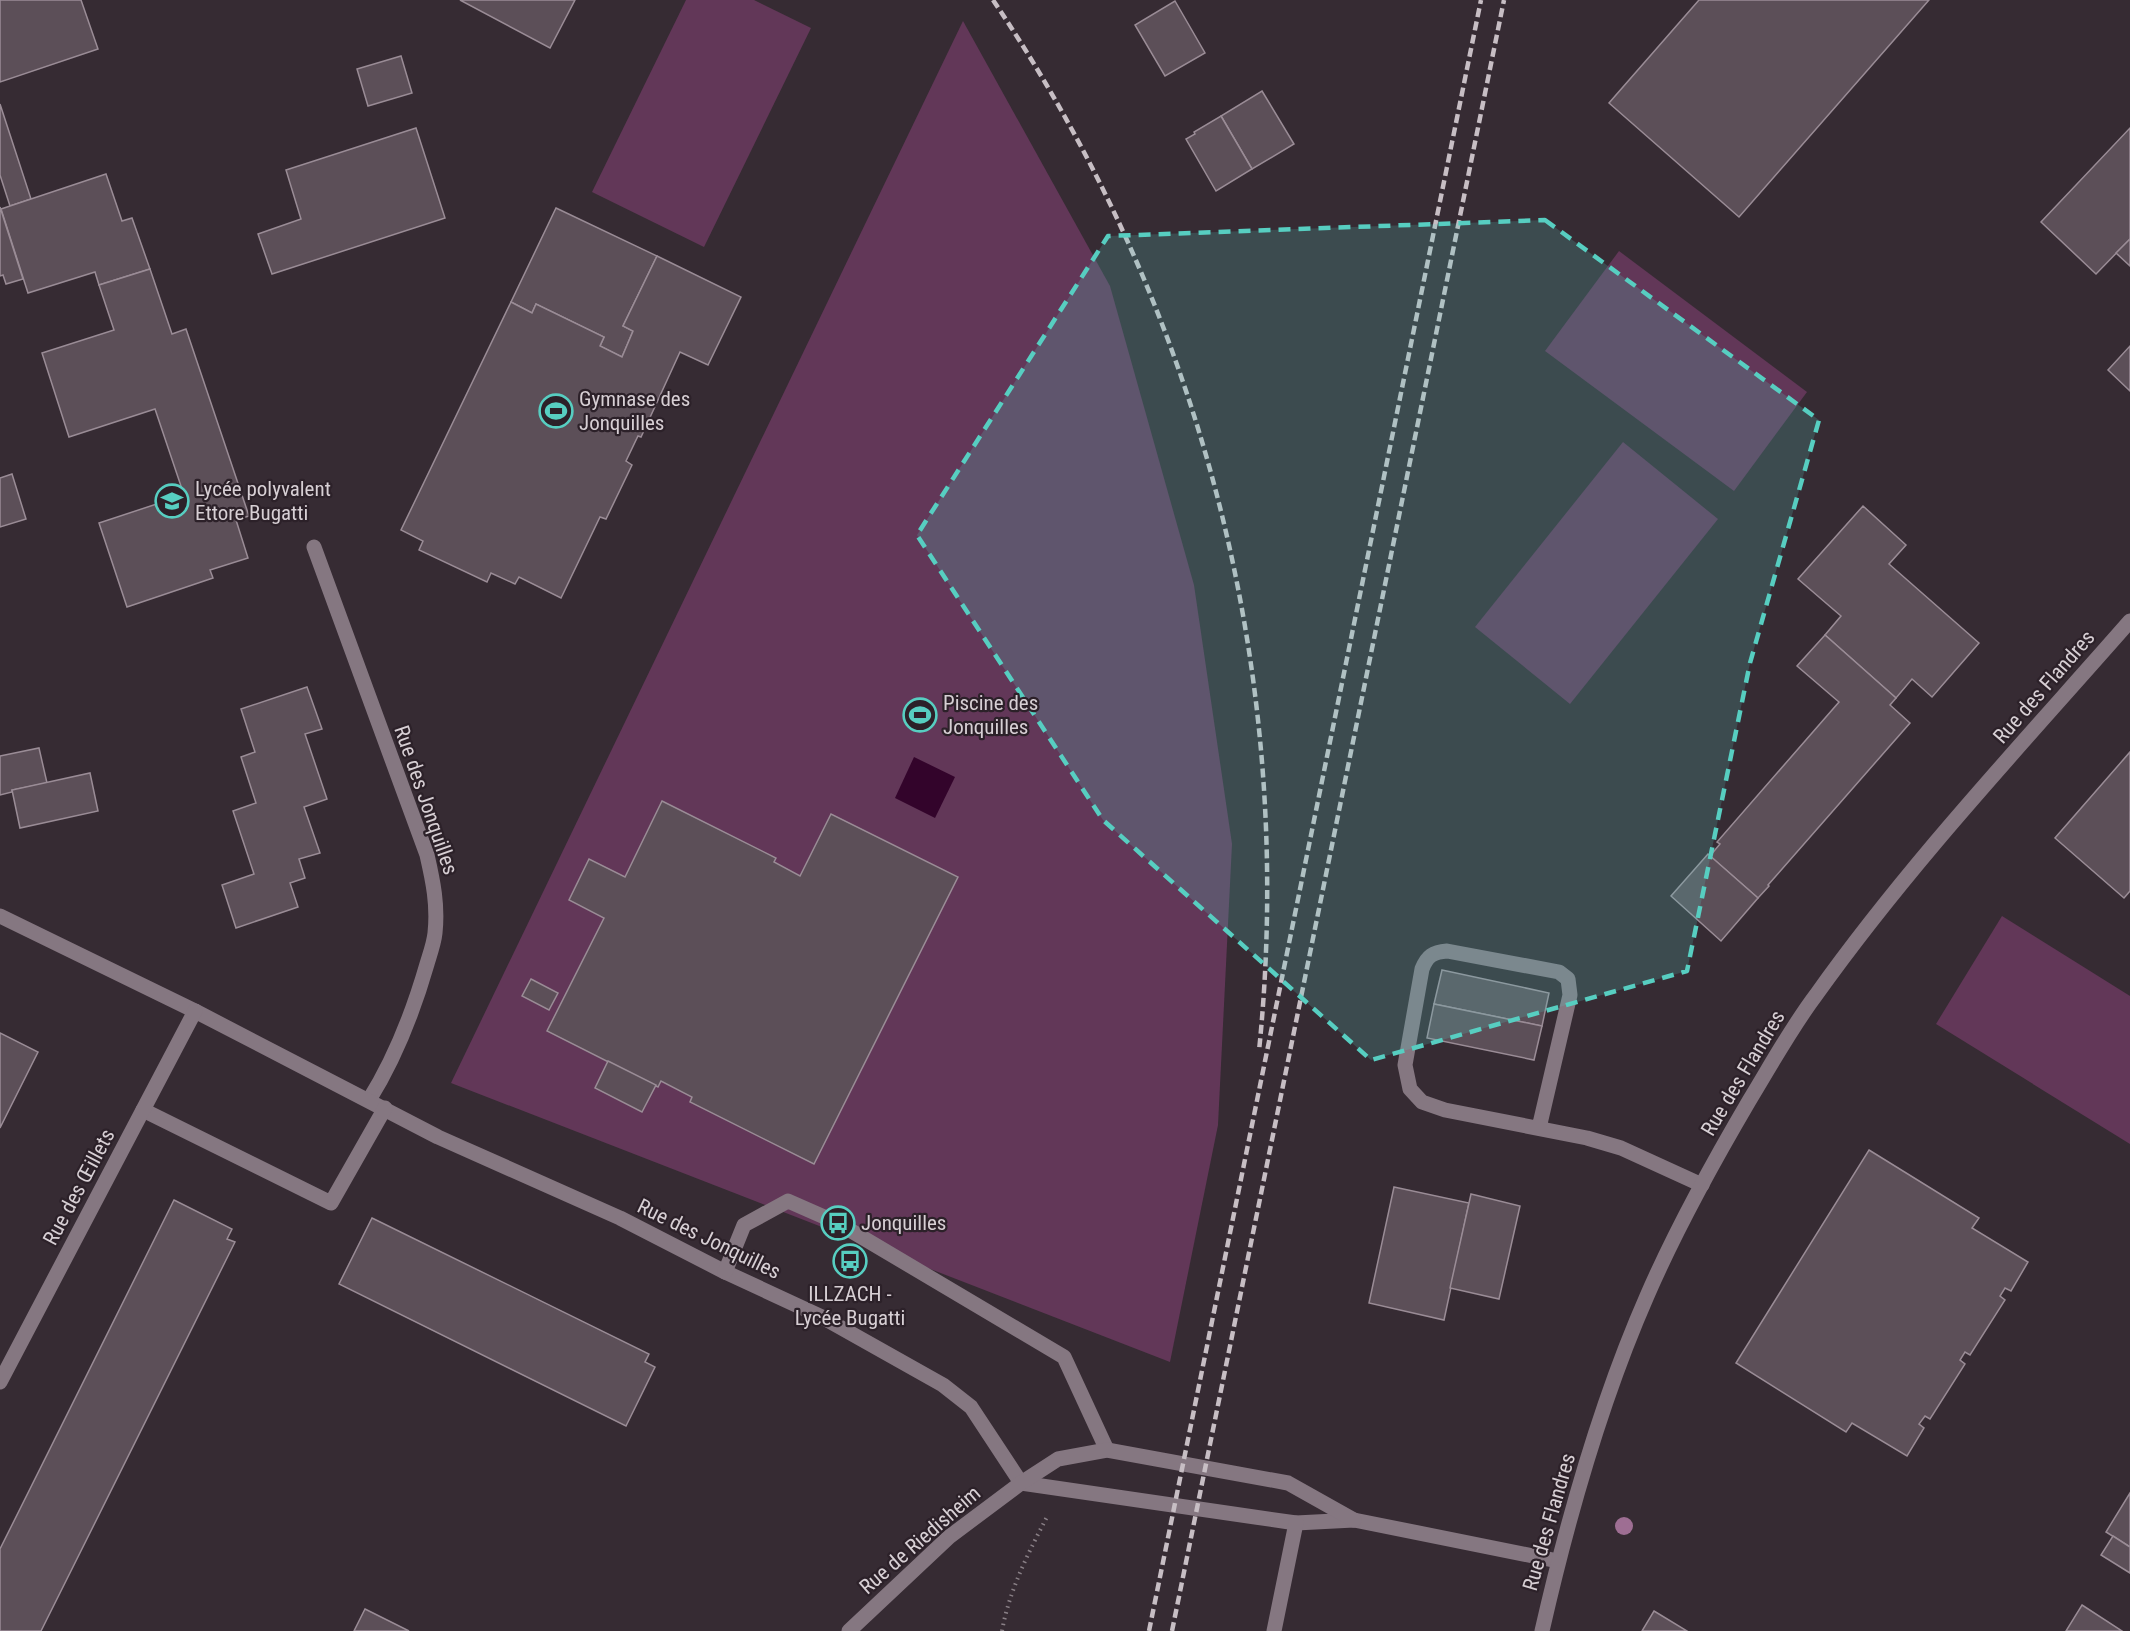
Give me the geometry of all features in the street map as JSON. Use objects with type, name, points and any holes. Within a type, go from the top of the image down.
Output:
[{"type":"street","name":"Rue des Jonquilles","points":[[314,547],[427,855],[434,887],[435,936],[422,982],[394,1051],[369,1100]]},
{"type":"street","name":"Rue des Flandres","points":[[1542,1631],[1558,1561],[1587,1461],[1620,1363],[1647,1296],[1688,1209],[1775,1058],[1814,996],[1859,937],[1933,847],[2130,621]]},
{"type":"street","name":"Rue des Jonquilles","points":[[0,916],[195,1011],[438,1137],[620,1218],[725,1272],[822,1317],[943,1385],[971,1407],[1021,1483]]},
{"type":"street","points":[[1539,1128],[1570,994],[1568,980],[1559,972],[1447,951],[1436,952],[1426,958],[1422,969],[1405,1065],[1410,1089],[1422,1102],[1445,1110],[1587,1138],[1621,1149],[1702,1185]]},
{"type":"street","name":"Rue des Œillets","points":[[0,1382],[195,1011]]},
{"type":"street","points":[[143,1110],[332,1203],[385,1108]]},
{"type":"street","points":[[725,1272],[744,1225],[788,1201],[838,1223],[1064,1357],[1107,1450],[1288,1483],[1354,1520]]},
{"type":"street","name":"Rue de Riedisheim","points":[[849,1631],[949,1537],[1021,1483],[1058,1459],[1107,1450]]},
{"type":"street","points":[[1021,1483],[1296,1523],[1354,1520],[1558,1561]]},
{"type":"street","points":[[1274,1631],[1296,1523]]},
{"type":"path","points":[[1002,1631],[1004,1617],[1030,1549],[1062,1489]]},
{"type":"highlighted area","points":[[1545,220],[1819,420],[1750,663],[1687,971],[1371,1060],[1103,820],[917,535],[1108,236]]},
{"type":"shaded area","points":[[686,0],[754,0],[811,28],[704,247],[592,192]]},
{"type":"shaded area","name":"Piscine des Jonquilles","points":[[963,21],[1110,286],[1194,585],[1232,844],[1218,1125],[1170,1362],[451,1083]]},
{"type":"shaded area","points":[[1619,251],[1807,392],[1734,491],[1545,351]]},
{"type":"shaded area","points":[[1623,442],[1718,519],[1570,704],[1475,627]]},
{"type":"shaded area","points":[[914,757],[955,777],[935,818],[895,798]]},
{"type":"shaded area","points":[[2002,916],[2130,996],[2130,1144],[1936,1024]]},
{"type":"building","points":[[0,0],[81,0],[98,49],[0,82]]},
{"type":"building","points":[[460,0],[575,0],[550,48]]},
{"type":"building","points":[[1699,0],[1929,0],[1739,217],[1609,103]]},
{"type":"building","points":[[1175,1],[1205,53],[1165,76],[1135,25]]},
{"type":"building","points":[[401,56],[412,93],[368,106],[357,69]]},
{"type":"building","points":[[1262,91],[1294,144],[1252,169],[1221,116]]},
{"type":"building","points":[[0,104],[31,199],[10,206],[0,175]]},
{"type":"building","points":[[1221,116],[1252,169],[1216,191],[1186,139]]},
{"type":"building","points":[[416,128],[445,218],[272,274],[258,234],[301,219],[286,170]]},
{"type":"building","points":[[2130,128],[2130,239],[2096,274],[2041,222]]},
{"type":"building","points":[[106,174],[122,221],[132,218],[150,269],[99,285],[95,272],[28,293],[1,209]]},
{"type":"building","points":[[0,207],[23,279],[6,284],[3,275],[0,276]]},
{"type":"building","points":[[556,208],[657,256],[623,326],[633,331],[622,357],[600,346],[604,337],[536,304],[532,313],[511,302]]},
{"type":"building","points":[[2130,239],[2130,266],[2116,253]]},
{"type":"building","name":"Gymnase des Jonquilles","points":[[657,256],[741,297],[708,365],[680,352],[641,437],[638,436],[626,461],[632,465],[606,519],[600,517],[561,598],[519,577],[515,584],[491,573],[487,582],[419,550],[423,541],[401,530],[511,302],[532,313],[536,304],[604,337],[600,346],[622,357],[633,331],[623,326]]},
{"type":"building","points":[[150,269],[172,334],[186,329],[249,516],[236,520],[248,558],[210,570],[213,578],[127,607],[99,523],[184,495],[155,409],[69,437],[42,353],[114,330],[99,285]]},
{"type":"building","points":[[2130,346],[2130,391],[2108,370]]},
{"type":"building","points":[[12,474],[26,519],[0,527],[0,478]]},
{"type":"building","points":[[1863,506],[1906,545],[1889,564],[1979,643],[1932,697],[1912,679],[1896,698],[1825,635],[1841,616],[1798,579]]},
{"type":"building","points":[[1825,635],[1896,698],[1890,705],[1910,723],[1758,898],[1710,856],[1720,844],[1717,842],[1839,702],[1797,666]]},
{"type":"building","points":[[307,687],[322,729],[305,734],[327,799],[304,807],[320,853],[299,859],[305,878],[290,883],[298,907],[236,928],[222,885],[254,874],[233,811],[256,803],[241,757],[255,752],[241,709]]},
{"type":"building","points":[[39,748],[47,783],[12,790],[12,792],[0,795],[0,756]]},
{"type":"building","points":[[2130,752],[2130,891],[2124,898],[2055,838]]},
{"type":"building","points":[[90,773],[98,811],[20,828],[12,790]]},
{"type":"building","points":[[662,801],[776,858],[774,862],[800,876],[831,814],[958,877],[814,1164],[690,1102],[692,1097],[661,1081],[658,1087],[547,1031],[604,918],[569,900],[589,859],[625,877]]},
{"type":"building","points":[[1708,854],[1758,898],[1721,941],[1671,896]]},
{"type":"building","points":[[1442,970],[1549,993],[1542,1026],[1434,1004]]},
{"type":"building","points":[[531,979],[558,993],[549,1010],[522,996]]},
{"type":"building","points":[[1434,1004],[1542,1026],[1534,1060],[1427,1038]]},
{"type":"building","points":[[0,1033],[38,1052],[0,1128]]},
{"type":"building","points":[[608,1061],[656,1085],[642,1112],[595,1088]]},
{"type":"building","points":[[1869,1150],[1979,1218],[1972,1228],[2028,1262],[2011,1291],[2005,1288],[2000,1296],[2005,1300],[1970,1355],[1965,1352],[1960,1360],[1965,1364],[1930,1419],[1925,1416],[1919,1424],[1924,1428],[1907,1456],[1852,1423],[1846,1432],[1736,1363]]},
{"type":"building","points":[[1394,1187],[1469,1203],[1444,1320],[1369,1303]]},
{"type":"building","points":[[1471,1194],[1520,1206],[1499,1299],[1450,1288]]},
{"type":"building","points":[[174,1200],[232,1229],[227,1239],[235,1242],[41,1631],[0,1631],[0,1549]]},
{"type":"building","points":[[372,1218],[649,1354],[645,1362],[655,1367],[626,1426],[339,1284]]},
{"type":"building","points":[[2130,1493],[2130,1547],[2106,1532]]},
{"type":"building","points":[[2113,1536],[2130,1547],[2130,1573],[2101,1555]]},
{"type":"building","points":[[2082,1605],[2122,1631],[2066,1631]]},
{"type":"building","points":[[365,1609],[409,1631],[354,1631]]},
{"type":"building","points":[[1654,1611],[1687,1631],[1642,1631]]},
{"type":"railway","points":[[993,0],[1066,119],[1128,243],[1179,370],[1219,502],[1247,636],[1263,773],[1267,911],[1259,1051]]},
{"type":"railway","points":[[1149,1631],[1481,0]]},
{"type":"railway","points":[[1172,1631],[1504,0]]},
{"type":"place","name":"Gymnase des Jonquilles","points":[[556,411]]},
{"type":"place","name":"Lycée polyvalent Ettore Bugatti","points":[[172,501]]},
{"type":"place","name":"Piscine des Jonquilles","points":[[920,715]]},
{"type":"place","name":"Jonquilles","points":[[838,1223]]},
{"type":"place","name":"ILLZACH - Lycée Bugatti","points":[[850,1261]]}]
